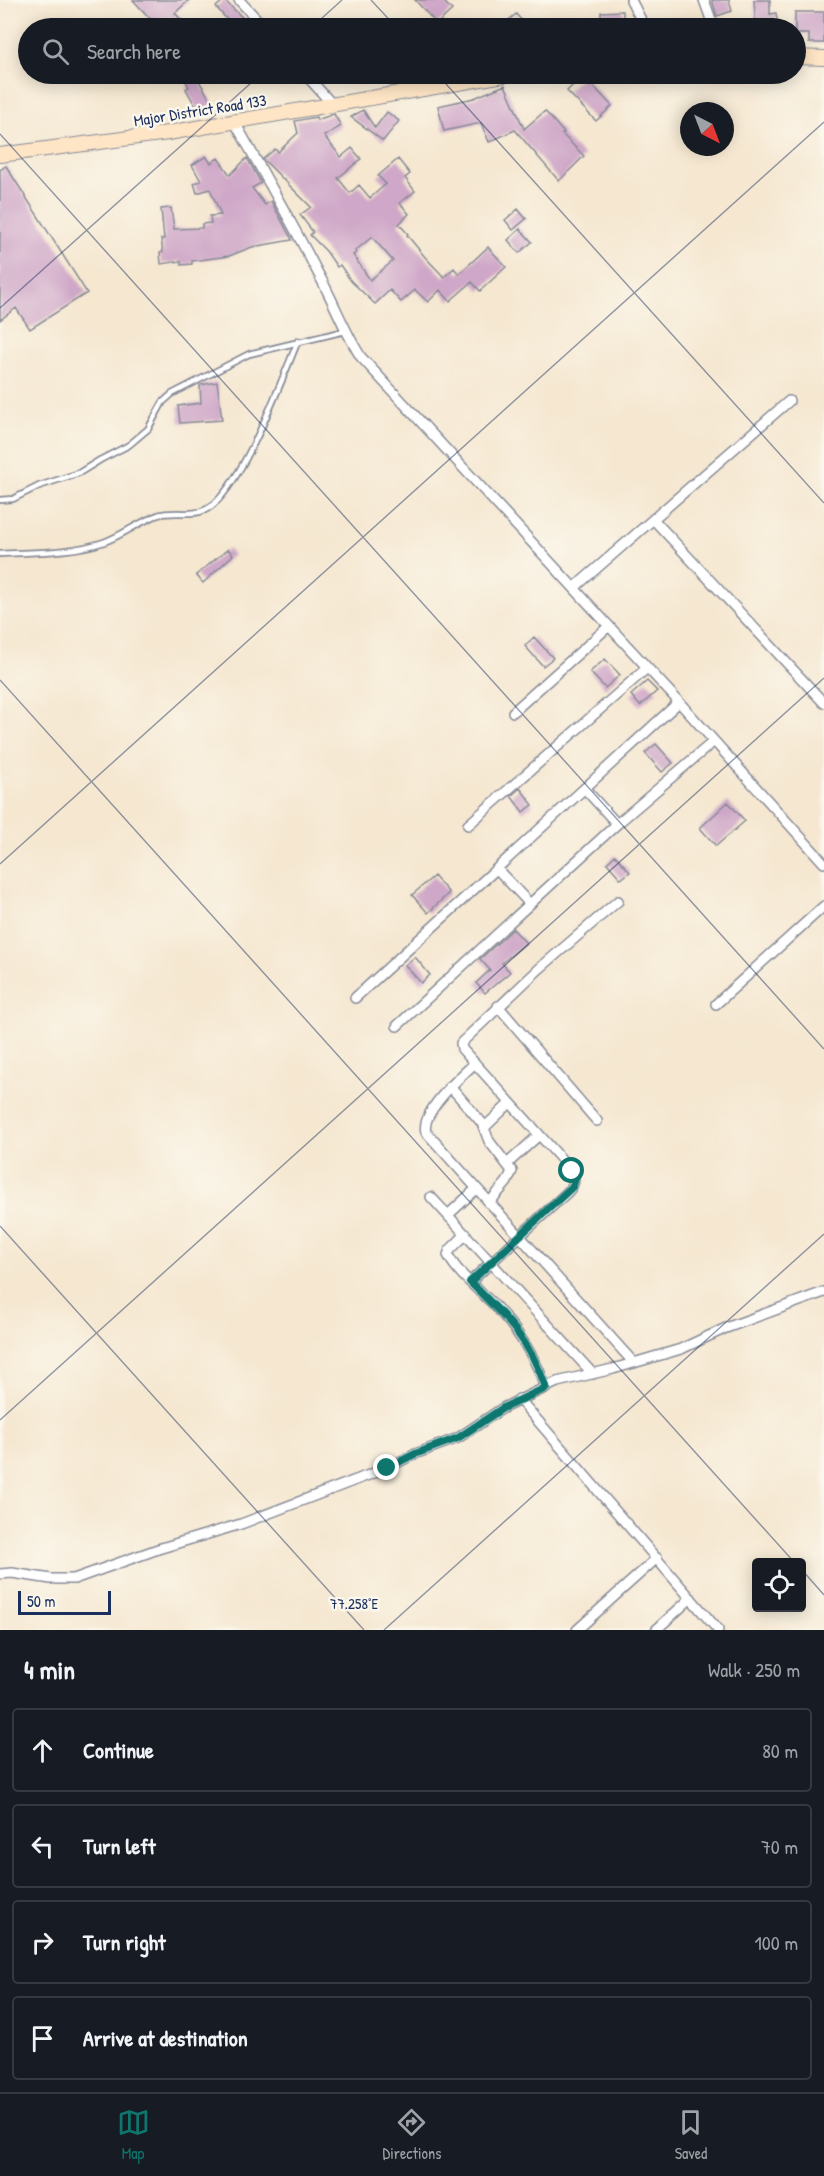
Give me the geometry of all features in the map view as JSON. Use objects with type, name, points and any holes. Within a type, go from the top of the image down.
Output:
[{"type":"main road","points":[[806,57],[824,58]]},
{"type":"main road","name":"Major District Road 133","points":[[0,155],[168,133],[451,84]]},
{"type":"street","points":[[239,0],[256,18]]},
{"type":"street","points":[[631,0],[640,18]]},
{"type":"street","points":[[704,0],[710,18]]},
{"type":"street","points":[[314,84],[332,104]]},
{"type":"street","points":[[234,121],[304,245],[327,289],[345,331],[361,357],[824,863]]},
{"type":"street","points":[[574,588],[789,401]]},
{"type":"street","points":[[653,519],[824,704]]},
{"type":"street","points":[[513,712],[609,626]]},
{"type":"street","points":[[468,825],[647,668]]},
{"type":"street","points":[[355,998],[679,702]]},
{"type":"street","points":[[397,1026],[617,824],[714,741]]},
{"type":"street","points":[[585,789],[617,824]]},
{"type":"street","points":[[497,869],[530,904]]},
{"type":"street","points":[[470,1282],[573,1186],[575,1178],[572,1171],[462,1048],[461,1043],[498,1006],[618,901]]},
{"type":"street","points":[[716,1004],[824,906]]},
{"type":"street","points":[[498,1006],[597,1121]]},
{"type":"street","points":[[475,1063],[441,1095],[425,1127],[426,1132],[634,1363]]},
{"type":"street","points":[[450,1086],[476,1116],[489,1141],[512,1171],[489,1203]]},
{"type":"street","points":[[484,1128],[510,1103]]},
{"type":"street","points":[[507,1164],[539,1135]]},
{"type":"street","points":[[448,1215],[476,1188]]},
{"type":"street","points":[[431,1197],[593,1374]]},
{"type":"street","points":[[466,1234],[448,1255],[527,1344],[546,1388]]},
{"type":"street","points":[[0,1574],[12,1572],[51,1580],[74,1579],[158,1549],[241,1524],[458,1438],[519,1399],[557,1383],[681,1348],[726,1328],[824,1292]]},
{"type":"street","points":[[519,1399],[718,1630]]},
{"type":"street","points":[[577,1630],[657,1558]]},
{"type":"street","points":[[656,1630],[691,1598]]},
{"type":"lane","points":[[0,500],[13,500],[39,486],[79,473],[140,436],[148,429],[164,402],[172,394],[249,354],[345,331]]},
{"type":"lane","points":[[0,554],[59,550],[101,543],[158,515],[173,512],[201,512],[210,507],[233,479],[248,452],[266,418],[298,341]]},
{"type":"building","points":[[133,0],[189,0],[175,13],[180,18],[150,18]]},
{"type":"building","points":[[224,0],[243,18],[226,18],[216,7]]},
{"type":"building","points":[[415,0],[442,0],[452,10],[443,18],[432,18]]},
{"type":"building","points":[[712,0],[729,0],[732,11],[717,16]]},
{"type":"building","points":[[754,0],[770,0],[770,14],[776,13],[777,18],[755,18]]},
{"type":"building","points":[[623,11],[623,18],[601,18],[601,12]]},
{"type":"building","points":[[795,12],[824,12],[824,43],[809,43],[809,34],[806,34],[806,18],[795,18]]},
{"type":"building","points":[[187,84],[201,84],[214,106],[200,114],[186,89],[189,87]]},
{"type":"building","points":[[574,84],[591,84],[612,106],[596,121],[567,91]]},
{"type":"building","points":[[505,85],[524,129],[545,111],[564,133],[562,134],[584,156],[559,181],[515,130],[489,142],[481,123],[444,131],[438,106],[474,98]]},
{"type":"building","points":[[363,110],[375,128],[387,112],[399,121],[383,141],[351,117]]},
{"type":"building","points":[[334,114],[341,126],[324,136],[341,157],[352,148],[361,159],[338,178],[350,193],[359,185],[370,198],[386,184],[378,176],[398,159],[410,174],[405,178],[415,191],[400,203],[409,214],[399,224],[444,277],[454,268],[459,274],[488,247],[506,267],[480,291],[472,282],[450,301],[440,290],[428,302],[415,290],[401,302],[390,290],[375,304],[351,281],[340,265],[337,267],[326,251],[310,235],[313,232],[300,215],[311,207],[263,159],[275,149],[278,152],[298,133],[295,121],[316,117],[317,120]],"holes":[[[372,237],[393,261],[370,280],[353,255]]]},
{"type":"building","points":[[206,156],[211,163],[218,158],[230,175],[247,158],[261,183],[252,188],[265,205],[271,201],[292,240],[252,247],[229,256],[192,261],[192,264],[181,265],[181,261],[161,264],[160,253],[163,252],[161,239],[164,239],[161,209],[171,208],[174,229],[202,228],[202,224],[211,223],[210,216],[221,215],[210,189],[197,193],[194,183],[201,181],[192,165]]},
{"type":"building","points":[[6,166],[87,293],[30,329],[16,308],[0,320],[0,170]]},
{"type":"building","points":[[518,209],[526,219],[513,230],[505,220]]},
{"type":"building","points":[[520,229],[532,242],[519,253],[508,240]]},
{"type":"building","points":[[217,382],[222,420],[180,423],[178,406],[201,403],[200,385]]},
{"type":"building","points":[[228,549],[233,555],[203,583],[196,575]]},
{"type":"building","points":[[534,637],[553,658],[543,666],[525,646]]},
{"type":"building","points":[[605,659],[620,675],[605,688],[590,672]]},
{"type":"building","points":[[647,681],[657,691],[640,706],[631,695]]},
{"type":"building","points":[[656,744],[673,763],[662,772],[645,753]]},
{"type":"building","points":[[520,788],[533,805],[523,812],[511,796]]},
{"type":"building","points":[[728,802],[745,821],[716,846],[700,828]]},
{"type":"building","points":[[615,855],[630,872],[621,879],[607,863]]},
{"type":"building","points":[[434,876],[449,893],[428,913],[412,895]]},
{"type":"building","points":[[513,929],[526,943],[502,963],[510,972],[485,993],[476,983],[490,970],[480,959]]},
{"type":"building","points":[[415,957],[430,975],[421,983],[405,965]]},
{"type":"route","points":[[387,1468],[470,1432],[503,1408],[546,1388],[527,1344],[497,1308],[470,1282],[573,1186],[575,1178],[572,1171]]}]
